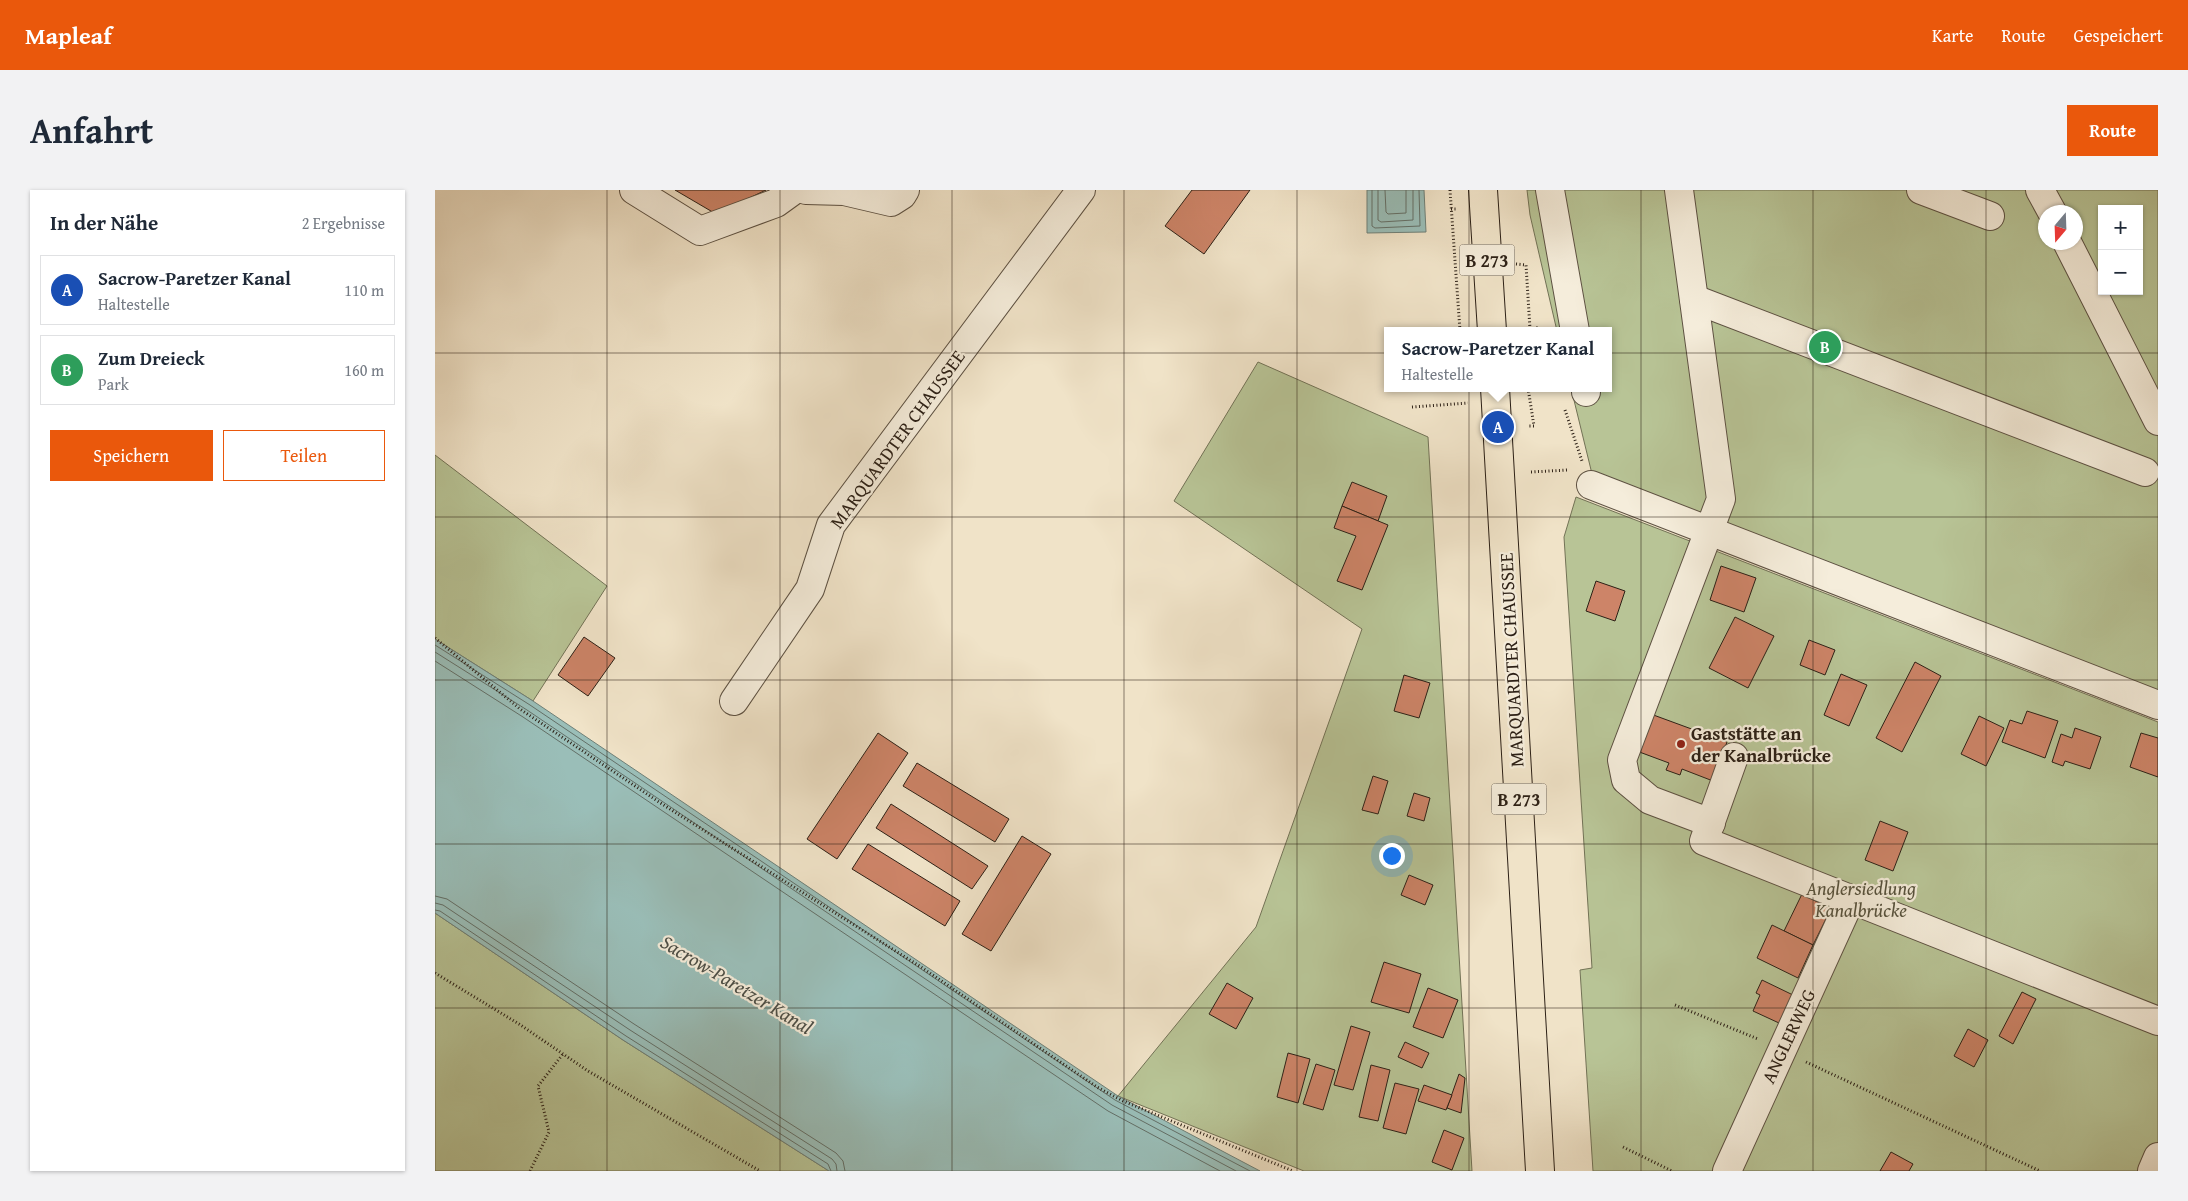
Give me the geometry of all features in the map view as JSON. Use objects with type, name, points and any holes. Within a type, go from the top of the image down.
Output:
[{"type":"main road","name":"B 273","points":[[1483,190],[1492,327]]},
{"type":"main road","name":"MARQUARDTER CHAUSSEE","points":[[1495,392],[1540,1171]]},
{"type":"street","points":[[634,190],[701,231],[776,203],[794,190]]},
{"type":"street","points":[[806,190],[844,191],[891,202],[902,195],[905,190]]},
{"type":"street","name":"MARQUARDTER CHAUSSEE","points":[[734,701],[810,590],[831,525],[1081,190]]},
{"type":"street","points":[[1549,190],[1574,327]]},
{"type":"street","points":[[1679,190],[1721,499],[1622,760],[1626,780],[1651,800],[1711,823]]},
{"type":"street","points":[[1921,190],[1990,216]]},
{"type":"street","points":[[2040,190],[2048,205]]},
{"type":"street","points":[[2071,250],[2158,422]]},
{"type":"street","points":[[1694,299],[2145,472]]},
{"type":"street","points":[[1588,477],[1709,531],[2158,705]]},
{"type":"street","points":[[1734,757],[1704,841],[2158,1022]]},
{"type":"street","name":"ANGLERWEG","points":[[1727,1171],[1851,901]]},
{"type":"street","points":[[2152,1171],[2158,1157]]},
{"type":"path","points":[[1450,190],[1460,327]]},
{"type":"path","points":[[1528,392],[1534,426],[1529,426]]},
{"type":"path","points":[[1412,407],[1468,404]]},
{"type":"path","points":[[1531,472],[1588,477],[1563,406]]},
{"type":"path","points":[[435,638],[520,709],[662,804],[921,967],[1097,1087],[1123,1101],[1293,1171]]},
{"type":"path","points":[[435,973],[519,1024],[588,1071],[761,1171]]},
{"type":"path","points":[[1675,1005],[1778,1047],[1961,1136],[2040,1171]]},
{"type":"path","points":[[530,1171],[549,1132],[538,1086],[563,1054]]},
{"type":"path","points":[[1623,1146],[1672,1171]]},
{"type":"green space","points":[[1527,190],[2158,190],[2158,698],[1593,478],[1572,392],[1612,392],[1612,327],[1556,327],[1530,215]]},
{"type":"green space","points":[[1258,362],[1428,437],[1472,1171],[1304,1171],[1118,1096],[1256,927],[1362,629],[1174,501]]},
{"type":"green space","points":[[435,455],[607,586],[533,701],[435,639]]},
{"type":"green space","name":"Anglersiedlung Kanalbrücke","points":[[1576,497],[2158,722],[2158,1171],[1593,1171],[1580,970],[1592,968],[1564,537]]},
{"type":"green space","points":[[435,913],[623,1040],[829,1171],[435,1171]]},
{"type":"water","points":[[1367,190],[1424,190],[1426,232],[1367,233]]},
{"type":"water","points":[[435,639],[533,701],[1118,1096],[1260,1171],[829,1171],[623,1040],[435,913]]},
{"type":"building","points":[[675,190],[766,190],[716,214]]},
{"type":"building","points":[[1192,190],[1250,190],[1204,254],[1165,226]]},
{"type":"building","points":[[1352,482],[1387,496],[1378,521],[1342,506]]},
{"type":"building","points":[[1342,506],[1388,525],[1362,590],[1337,581],[1356,536],[1334,528]]},
{"type":"building","points":[[1721,566],[1756,578],[1744,612],[1710,600]]},
{"type":"building","points":[[1596,581],[1625,591],[1615,621],[1586,611]]},
{"type":"building","points":[[1735,617],[1774,636],[1748,688],[1709,668]]},
{"type":"building","points":[[584,637],[615,658],[588,696],[558,675]]},
{"type":"building","points":[[1809,640],[1835,650],[1825,675],[1800,665]]},
{"type":"building","points":[[1915,662],[1941,676],[1902,752],[1876,738]]},
{"type":"building","points":[[1841,674],[1867,685],[1849,726],[1824,715]]},
{"type":"building","points":[[1404,675],[1430,683],[1419,718],[1394,711]]},
{"type":"building","points":[[2027,711],[2058,721],[2045,758],[2002,742],[2010,720],[2022,724]]},
{"type":"building","points":[[1648,713],[1727,742],[1713,781],[1682,769],[1680,775],[1666,770],[1669,763],[1634,750]]},
{"type":"building","points":[[1979,716],[2004,728],[1986,766],[1961,754]]},
{"type":"building","points":[[2075,728],[2101,737],[2090,769],[2065,761],[2063,766],[2052,762],[2061,734],[2072,738]]},
{"type":"building","points":[[878,733],[908,753],[837,859],[807,839]]},
{"type":"building","points":[[2141,733],[2158,738],[2158,777],[2130,767]]},
{"type":"building","points":[[917,763],[1009,819],[995,842],[903,786]]},
{"type":"building","points":[[1373,776],[1388,781],[1378,814],[1362,810]]},
{"type":"building","points":[[1414,793],[1430,798],[1424,821],[1407,816]]},
{"type":"building","points":[[891,804],[988,866],[972,889],[876,828]]},
{"type":"building","points":[[1880,821],[1908,832],[1893,871],[1865,860]]},
{"type":"building","points":[[1022,836],[1051,854],[991,951],[962,934]]},
{"type":"building","points":[[868,844],[960,901],[945,926],[852,869]]},
{"type":"building","points":[[1409,875],[1433,885],[1425,905],[1401,895]]},
{"type":"building","points":[[1802,894],[1831,909],[1813,945],[1784,931]]},
{"type":"building","points":[[1772,925],[1813,945],[1798,978],[1757,958]]},
{"type":"building","points":[[1384,962],[1421,974],[1409,1013],[1371,1002]]},
{"type":"building","points":[[1762,980],[1793,995],[1779,1023],[1753,1011],[1760,995],[1756,993]]},
{"type":"building","points":[[1227,983],[1253,998],[1236,1029],[1209,1014]]},
{"type":"building","points":[[1428,988],[1458,1000],[1443,1038],[1413,1027]]},
{"type":"building","points":[[2022,992],[2036,999],[2013,1044],[1999,1036]]},
{"type":"building","points":[[1351,1026],[1370,1032],[1353,1090],[1334,1085]]},
{"type":"building","points":[[1968,1029],[1988,1040],[1974,1067],[1954,1056]]},
{"type":"building","points":[[1405,1042],[1429,1053],[1422,1068],[1398,1057]]},
{"type":"building","points":[[1288,1053],[1310,1059],[1298,1103],[1277,1097]]},
{"type":"building","points":[[1316,1064],[1335,1070],[1323,1110],[1303,1104]]},
{"type":"building","points":[[1371,1065],[1390,1070],[1378,1121],[1359,1117]]},
{"type":"building","points":[[1459,1074],[1465,1078],[1461,1113],[1447,1108]]},
{"type":"building","points":[[1395,1083],[1419,1089],[1406,1134],[1383,1128]]},
{"type":"building","points":[[1424,1085],[1452,1095],[1446,1110],[1418,1101]]},
{"type":"building","points":[[1444,1130],[1464,1138],[1452,1170],[1432,1162]]},
{"type":"building","points":[[1891,1152],[1913,1164],[1909,1171],[1880,1171]]},
{"type":"place","name":"Zum Dreieck","points":[[1825,347]]},
{"type":"place","name":"Sacrow-Paretzer Kanal","points":[[1498,427]]},
{"type":"place","name":"Gaststätte an der Kanalbrücke","points":[[1681,744]]}]
